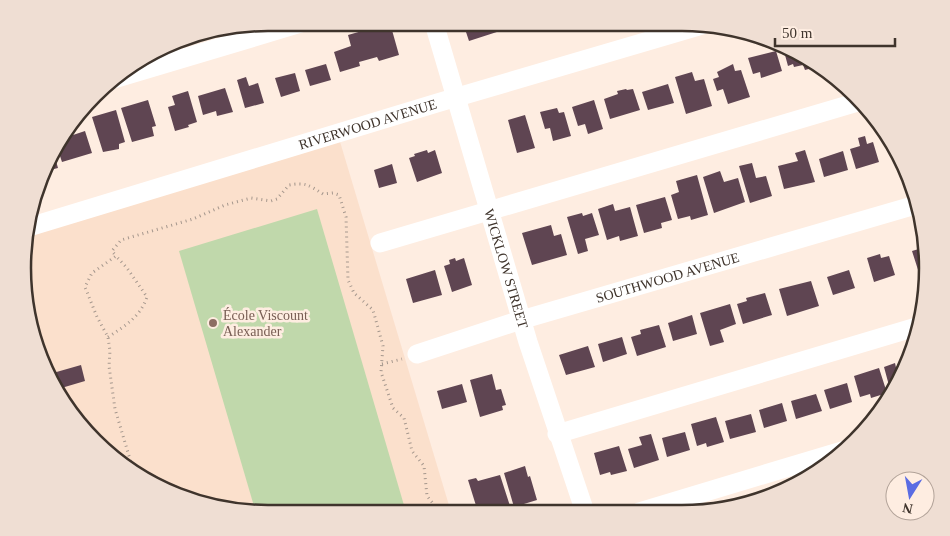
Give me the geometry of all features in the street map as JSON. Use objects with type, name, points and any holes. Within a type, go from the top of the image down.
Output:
[{"type":"street","points":[[133,73],[271,31]]},
{"type":"street","name":"WICKLOW STREET","points":[[436,31],[521,320],[582,505]]},
{"type":"street","name":"RIVERWOOD AVENUE","points":[[35,225],[682,31]]},
{"type":"street","points":[[380,243],[852,104]]},
{"type":"street","name":"SOUTHWOOD AVENUE","points":[[417,354],[521,320],[911,206]]},
{"type":"street","points":[[557,434],[911,328]]},
{"type":"street","points":[[662,505],[827,456]]},
{"type":"path","points":[[108,337],[130,324],[143,307],[147,297],[127,268],[112,251],[121,240],[193,219],[225,205],[251,198],[271,201],[277,199],[289,184],[302,183],[323,194],[333,193],[339,195],[346,217],[348,280],[354,293],[373,310],[383,346],[381,372],[393,408],[404,418],[412,451],[424,466],[427,496],[434,505]]},
{"type":"path","points":[[116,256],[92,273],[85,287],[97,317],[108,337],[110,351],[109,366],[115,409],[131,461]]},
{"type":"shaded area","name":"École Viscount Alexander","points":[[338,135],[449,505],[268,505],[237,503],[207,497],[177,487],[136,465],[112,446],[80,412],[71,400],[49,359],[39,329],[33,299],[31,268],[35,225]]},
{"type":"green space","points":[[317,209],[404,505],[253,504],[179,251]]},
{"type":"building","points":[[362,31],[392,31],[399,55],[379,61],[377,57],[359,62],[360,66],[340,72],[334,52],[351,46],[348,35]]},
{"type":"building","points":[[466,31],[500,31],[469,41]]},
{"type":"building","points":[[776,51],[782,71],[761,78],[760,72],[753,74],[748,58]]},
{"type":"building","points":[[785,55],[810,69],[805,70],[803,65],[794,67],[793,64],[788,66]]},
{"type":"building","points":[[326,64],[331,80],[310,86],[305,70]]},
{"type":"building","points":[[733,64],[735,71],[741,70],[750,97],[728,104],[723,89],[717,91],[713,79],[719,77],[717,72]]},
{"type":"building","points":[[692,72],[695,81],[704,79],[712,106],[686,114],[675,77]]},
{"type":"building","points":[[295,73],[300,91],[281,97],[275,78]]},
{"type":"building","points":[[246,77],[249,86],[258,83],[264,103],[245,108],[237,80]]},
{"type":"building","points":[[668,84],[674,103],[648,110],[642,92]]},
{"type":"building","points":[[225,88],[233,112],[217,116],[216,111],[203,115],[198,96]]},
{"type":"building","points":[[633,89],[640,110],[610,119],[604,99],[618,94],[617,91]]},
{"type":"building","points":[[188,91],[197,122],[188,125],[189,127],[175,131],[168,107],[175,105],[172,96]]},
{"type":"building","points":[[148,100],[156,126],[152,127],[154,136],[132,142],[121,108]]},
{"type":"building","points":[[594,100],[603,129],[588,134],[585,124],[578,126],[572,107]]},
{"type":"building","points":[[557,108],[559,113],[564,112],[571,136],[553,141],[550,128],[545,129],[540,112]]},
{"type":"building","points":[[116,110],[125,142],[119,144],[119,149],[103,152],[92,117]]},
{"type":"building","points":[[525,115],[535,148],[517,153],[508,120]]},
{"type":"building","points":[[85,131],[92,153],[62,162],[60,156],[71,136]]},
{"type":"building","points":[[865,136],[867,144],[873,142],[879,162],[856,169],[850,149],[860,146],[858,138]]},
{"type":"building","points":[[427,150],[428,153],[435,150],[442,173],[417,182],[409,158],[415,156],[414,154]]},
{"type":"building","points":[[805,150],[815,182],[784,189],[778,166],[798,161],[795,153]]},
{"type":"building","points":[[843,151],[848,170],[824,177],[819,159]]},
{"type":"building","points":[[56,162],[58,168],[53,169]]},
{"type":"building","points":[[752,163],[756,178],[766,176],[772,196],[750,203],[739,166]]},
{"type":"building","points":[[392,164],[397,183],[379,188],[374,170]]},
{"type":"building","points":[[720,171],[724,182],[738,178],[745,202],[714,213],[703,177]]},
{"type":"building","points":[[697,175],[708,215],[691,220],[690,216],[678,219],[671,195],[679,192],[676,181]]},
{"type":"building","points":[[665,197],[672,220],[661,223],[662,228],[644,233],[636,205]]},
{"type":"building","points":[[613,204],[615,211],[630,207],[638,236],[620,241],[619,236],[607,240],[598,209]]},
{"type":"building","points":[[582,213],[583,216],[592,213],[599,235],[585,239],[588,251],[578,254],[567,217]]},
{"type":"building","points":[[551,225],[554,236],[561,234],[567,255],[532,265],[522,233]]},
{"type":"building","points":[[918,249],[919,272],[912,251]]},
{"type":"building","points":[[880,254],[881,258],[889,256],[895,275],[874,282],[867,258]]},
{"type":"building","points":[[455,258],[456,261],[464,258],[472,285],[452,292],[444,266],[450,264],[449,260]]},
{"type":"building","points":[[435,270],[442,295],[413,303],[406,279]]},
{"type":"building","points":[[849,270],[855,288],[833,295],[827,277]]},
{"type":"building","points":[[811,281],[819,306],[787,316],[779,289]]},
{"type":"building","points":[[765,293],[772,315],[743,324],[737,304],[747,301],[746,298]]},
{"type":"building","points":[[730,304],[736,324],[720,330],[724,342],[710,346],[700,313]]},
{"type":"building","points":[[692,315],[697,334],[673,341],[668,323]]},
{"type":"building","points":[[659,325],[666,347],[637,356],[631,337],[641,334],[640,330]]},
{"type":"building","points":[[622,337],[627,354],[603,362],[598,344]]},
{"type":"building","points":[[588,346],[595,367],[566,375],[559,355]]},
{"type":"building","points":[[895,363],[896,369],[888,383],[884,367]]},
{"type":"building","points":[[81,365],[85,381],[64,387],[56,372]]},
{"type":"building","points":[[879,368],[886,389],[882,395],[871,398],[870,394],[860,397],[854,376]]},
{"type":"building","points":[[492,374],[496,390],[501,389],[506,405],[502,406],[503,410],[480,417],[470,380]]},
{"type":"building","points":[[847,383],[852,402],[830,409],[824,390]]},
{"type":"building","points":[[462,384],[467,402],[442,409],[437,391]]},
{"type":"building","points":[[816,394],[822,411],[796,419],[791,401]]},
{"type":"building","points":[[782,403],[787,421],[764,428],[759,410]]},
{"type":"building","points":[[751,414],[756,432],[730,439],[725,421]]},
{"type":"building","points":[[716,417],[724,442],[707,447],[706,443],[697,446],[691,424]]},
{"type":"building","points":[[685,432],[690,450],[667,457],[662,438]]},
{"type":"building","points":[[651,434],[659,460],[634,468],[628,449],[642,445],[639,437]]},
{"type":"building","points":[[619,446],[627,471],[611,475],[610,472],[600,475],[594,453]]},
{"type":"building","points":[[525,466],[537,500],[513,505],[504,473]]},
{"type":"building","points":[[500,475],[510,505],[476,505],[468,480],[476,478],[478,481]]},
{"type":"place","name":"École Viscount Alexander","points":[[213,323]]}]
